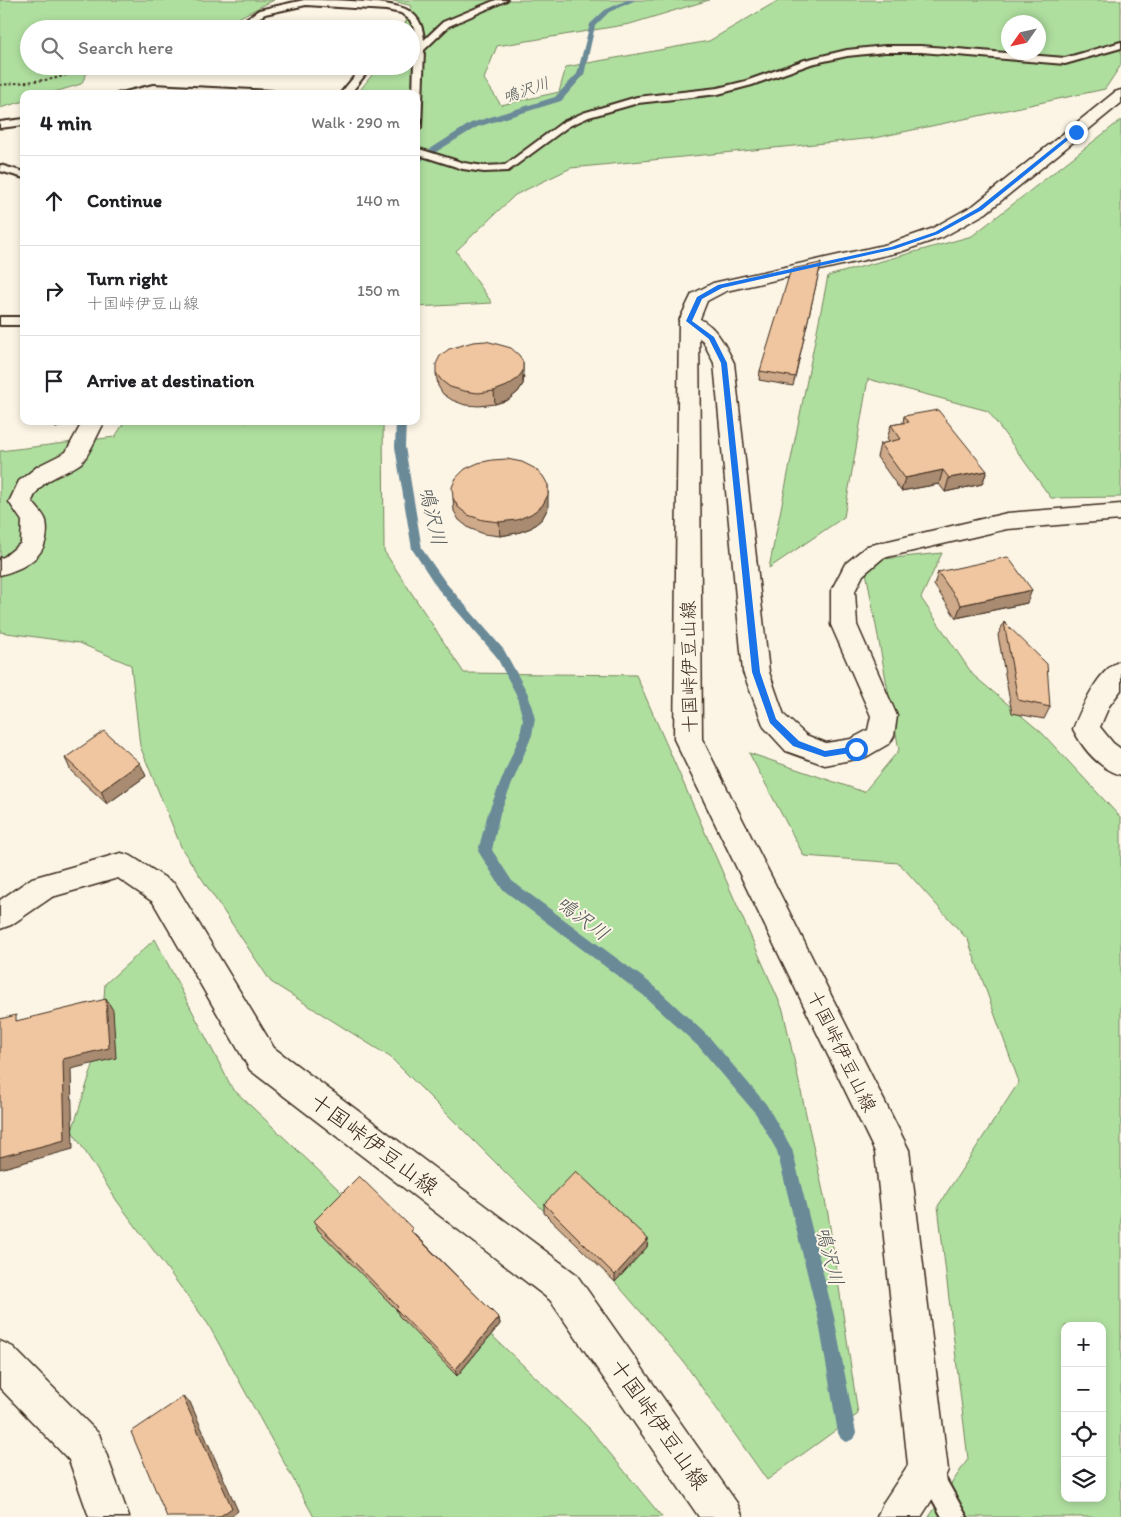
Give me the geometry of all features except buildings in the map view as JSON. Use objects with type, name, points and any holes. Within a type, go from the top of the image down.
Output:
[{"type":"main road","name":"十国峠伊豆山線","points":[[928,1470],[892,1150],[688,739],[689,321],[699,298],[720,286],[893,248],[936,233],[980,209],[1121,94]]},
{"type":"main road","points":[[689,321],[712,338],[724,363],[756,672],[773,720],[796,743],[825,754],[856,749],[880,736],[884,716],[844,625],[843,591],[854,570],[875,552],[1008,521],[1121,512]]},
{"type":"main road","points":[[0,567],[13,562],[33,546],[34,520],[20,502],[27,486],[46,471],[74,456],[92,425]]},
{"type":"main road","points":[[1121,671],[1098,702],[1086,729],[1103,751],[1121,764]]},
{"type":"main road","name":"十国峠伊豆山線","points":[[0,916],[43,887],[121,865],[164,893],[262,1060],[563,1287],[723,1517]]},
{"type":"main road","points":[[0,1360],[85,1448],[109,1517]]},
{"type":"main road","points":[[897,1517],[928,1470]]},
{"type":"lane","points":[[420,49],[446,24],[503,0]]},
{"type":"lane","points":[[250,20],[262,12],[306,2],[386,7],[404,11],[414,20]]},
{"type":"lane","points":[[420,152],[463,166],[484,169],[508,168],[566,124],[586,115],[637,100],[718,91],[750,83],[808,62],[847,53],[885,49],[920,49],[1065,61],[1121,45]]},
{"type":"lane","points":[[348,90],[361,75]]},
{"type":"lane","points":[[418,90],[419,75]]},
{"type":"lane","points":[[143,90],[154,88],[193,90]]},
{"type":"lane","points":[[0,125],[20,122]]},
{"type":"lane","points":[[0,168],[20,174]]},
{"type":"lane","points":[[0,321],[20,320]]},
{"type":"lane","points":[[928,1470],[955,1517]]},
{"type":"path","points":[[0,85],[53,79],[66,75]]},
{"type":"green space","points":[[0,0],[274,0],[234,20],[20,20],[20,75],[86,75],[81,84],[61,90],[20,90],[20,102],[0,108]]},
{"type":"green space","points":[[390,0],[709,0],[630,24],[497,46],[484,79],[501,105],[559,92],[566,67],[709,41],[779,0],[1121,0],[1121,65],[1105,89],[875,138],[571,168],[515,195],[456,251],[492,303],[420,307],[420,90],[360,90],[372,75],[420,75],[420,20],[407,20],[412,6]]},
{"type":"green space","points":[[1121,120],[1121,497],[1051,498],[988,411],[868,379],[844,517],[769,568],[828,276],[972,236]]},
{"type":"green space","points":[[122,425],[383,425],[384,551],[464,673],[636,675],[783,1010],[828,1214],[858,1414],[767,1480],[683,1361],[615,1282],[390,1057],[271,982],[182,849],[140,746],[131,665],[79,643],[0,632],[0,451],[115,437]]},
{"type":"green space","points":[[942,553],[921,598],[973,675],[1042,733],[1121,818],[1121,1517],[929,1517],[968,1459],[938,1206],[1019,1082],[968,940],[899,863],[804,856],[749,753],[864,792],[899,750],[864,561]]},
{"type":"green space","points":[[155,939],[232,1088],[590,1429],[662,1517],[314,1517],[208,1324],[117,1201],[72,1131],[101,1040],[105,984]]},
{"type":"waterway","name":"鳴沢川","points":[[420,159],[474,125],[558,99],[580,75],[592,25],[607,11],[633,0]]},
{"type":"waterway","name":"鳴沢川","points":[[401,425],[400,447],[417,549],[442,586],[500,653],[522,694],[529,719],[526,735],[494,813],[485,851],[507,885],[648,990],[705,1043],[761,1109],[784,1149],[826,1317],[847,1433]]},
{"type":"route","points":[[856,749],[825,754],[796,743],[773,720],[756,672],[724,363],[712,338],[689,321],[699,298],[720,286],[893,248],[936,233],[980,209],[1076,132]]}]
